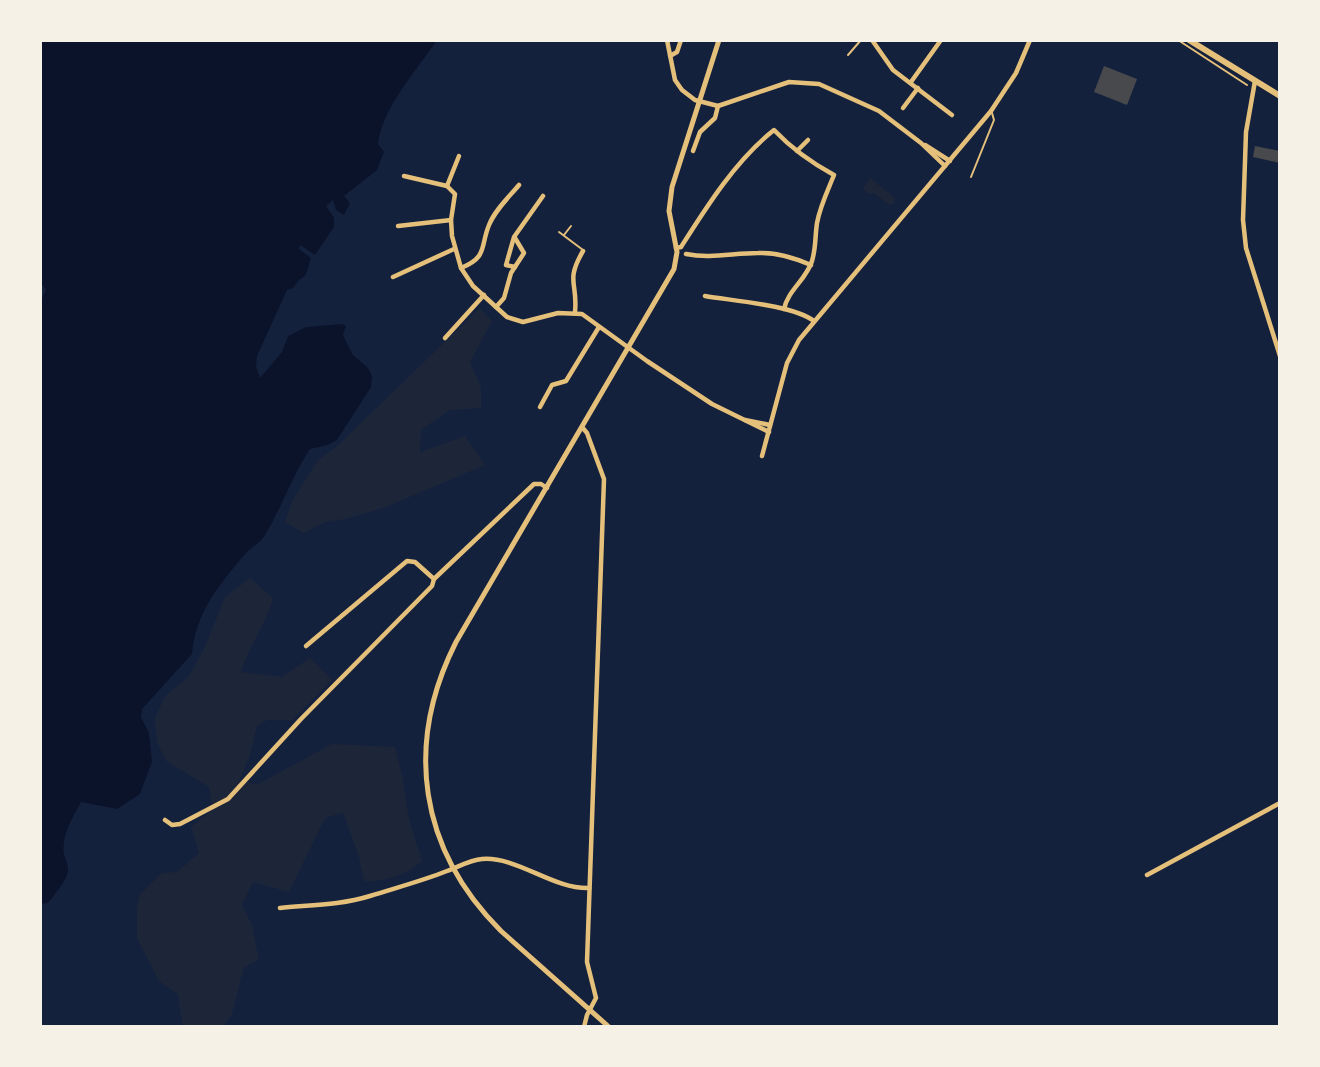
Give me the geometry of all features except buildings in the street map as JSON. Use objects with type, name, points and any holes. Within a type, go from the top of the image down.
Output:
[{"type":"main road","points":[[609,1027],[485,915],[452,869],[436,829],[427,792],[425,752],[430,710],[456,642],[672,273],[676,248],[670,211],[672,187],[719,40]]},
{"type":"main road","points":[[1189,40],[1254,85],[1280,96]]},
{"type":"street","points":[[667,40],[678,86],[689,97],[700,102],[718,106],[780,85],[813,82],[879,111],[950,161]]},
{"type":"street","points":[[670,56],[677,52],[681,40]]},
{"type":"street","points":[[872,40],[893,70],[952,115]]},
{"type":"street","points":[[911,82],[941,40]]},
{"type":"street","points":[[762,456],[787,363],[799,340],[991,111],[1016,73],[1030,40]]},
{"type":"street","points":[[1254,85],[1246,132],[1243,220],[1246,248],[1280,356]]},
{"type":"street","points":[[903,108],[918,88]]},
{"type":"street","points":[[693,151],[699,132],[715,118],[718,106]]},
{"type":"street","points":[[676,248],[681,247],[735,171],[774,130],[797,151],[834,175],[817,223],[811,265],[800,284],[786,298],[784,309]]},
{"type":"street","points":[[797,151],[808,141]]},
{"type":"street","points":[[921,143],[945,166]]},
{"type":"street","points":[[447,186],[459,156]]},
{"type":"street","points":[[404,176],[447,186],[455,194],[451,220],[454,249],[461,268],[473,286],[513,320],[523,322],[548,315],[575,312],[585,315],[628,348],[712,404],[769,432]]},
{"type":"street","points":[[461,268],[480,256],[489,224],[519,185]]},
{"type":"street","points":[[515,267],[506,265],[514,237],[543,196]]},
{"type":"street","points":[[398,226],[451,220]]},
{"type":"street","points":[[496,307],[504,298],[511,273],[524,253],[514,237]]},
{"type":"street","points":[[393,277],[454,249]]},
{"type":"street","points":[[575,312],[572,276],[583,251]]},
{"type":"street","points":[[686,254],[701,257],[766,253],[811,265]]},
{"type":"street","points":[[444,338],[484,295]]},
{"type":"street","points":[[705,296],[784,309],[814,321]]},
{"type":"street","points":[[540,407],[552,385],[566,382],[599,327]]},
{"type":"street","points":[[741,419],[770,425]]},
{"type":"street","points":[[582,427],[604,479],[587,962],[596,998],[584,1027]]},
{"type":"street","points":[[165,820],[172,825],[180,824],[228,799],[301,719],[432,586],[435,579],[534,484],[547,488]]},
{"type":"street","points":[[306,646],[407,561],[415,562],[435,579]]},
{"type":"street","points":[[1147,875],[1280,803]]},
{"type":"street","points":[[280,908],[368,897],[478,859],[491,858],[577,889],[589,888]]},
{"type":"lane","points":[[971,177],[994,120],[991,111]]},
{"type":"lane","points":[[564,235],[571,226]]},
{"type":"lane","points":[[559,232],[583,251]]},
{"type":"path","points":[[848,55],[861,40]]},
{"type":"path","points":[[1178,40],[1254,85]]},
{"type":"shaded area","points":[[40,40],[437,40],[386,117],[378,144],[384,152],[377,170],[344,196],[350,203],[344,215],[336,210],[333,200],[326,206],[334,218],[334,227],[315,255],[300,245],[299,249],[311,258],[306,275],[293,288],[287,290],[257,356],[256,367],[260,378],[282,352],[288,336],[306,327],[343,324],[346,326],[343,335],[353,355],[368,368],[372,376],[371,387],[337,440],[310,449],[265,535],[226,577],[203,612],[192,654],[142,709],[141,717],[149,733],[152,762],[140,794],[117,809],[81,802],[64,840],[67,875],[48,903],[40,904],[40,303],[46,290],[40,282]]},
{"type":"shaded area","points":[[870,178],[895,198],[894,204],[889,205],[874,193],[869,194],[863,189]]},
{"type":"shaded area","points":[[480,308],[492,321],[470,362],[481,387],[481,408],[450,410],[421,430],[420,452],[465,436],[485,465],[386,507],[325,522],[304,533],[285,522],[292,501],[318,460],[336,447]]},
{"type":"shaded area","points":[[250,578],[273,598],[241,672],[282,677],[310,658],[332,680],[292,720],[267,720],[257,726],[250,755],[239,781],[258,784],[332,744],[395,747],[409,819],[422,861],[395,877],[364,881],[358,854],[343,813],[325,818],[289,892],[253,882],[242,905],[252,925],[259,960],[244,967],[232,1014],[223,1027],[183,1027],[178,995],[159,981],[137,938],[137,905],[140,894],[162,873],[177,872],[199,853],[191,827],[213,809],[209,787],[166,761],[157,742],[155,718],[165,696],[189,676],[204,649],[225,597]]}]
